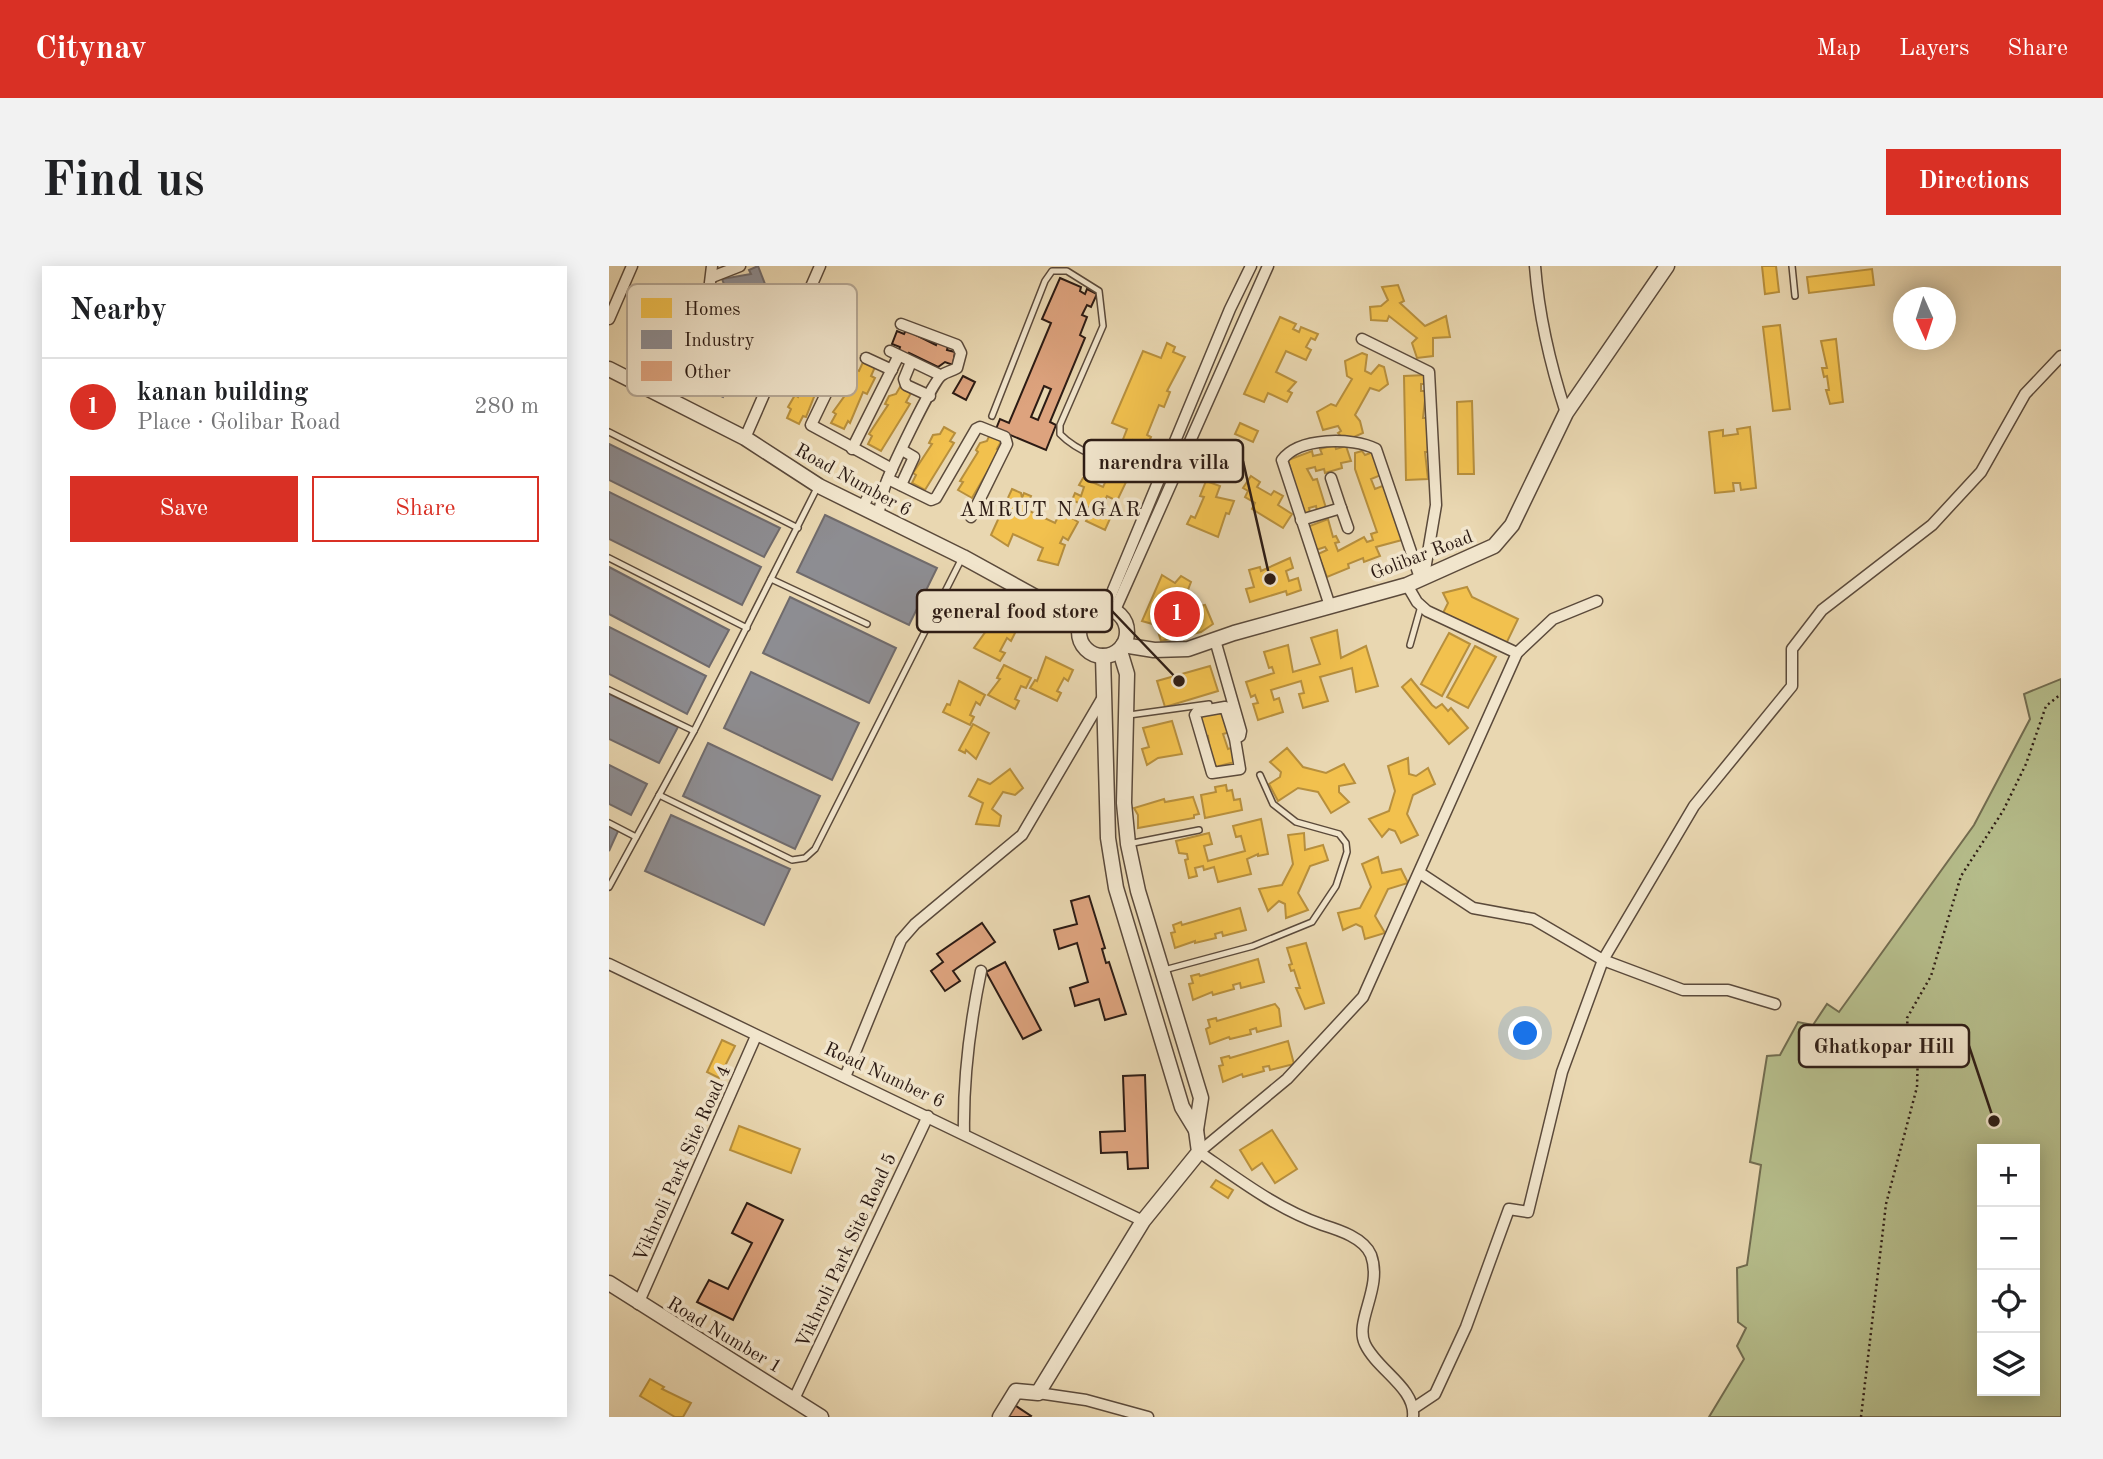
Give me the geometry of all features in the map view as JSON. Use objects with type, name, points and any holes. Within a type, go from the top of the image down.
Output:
[{"type":"street","points":[[609,319],[613,296],[632,266]]},
{"type":"street","points":[[712,272],[740,266]]},
{"type":"street","points":[[812,284],[820,266]]},
{"type":"street","points":[[1165,480],[1268,266]]},
{"type":"street","points":[[1535,266],[1538,305],[1549,360],[1566,413]]},
{"type":"street","name":"Golibar Road","points":[[1103,656],[1122,648],[1188,649],[1417,579],[1495,546],[1512,525],[1566,413],[1667,266]]},
{"type":"street","points":[[1110,609],[1249,270],[1261,281]]},
{"type":"street","points":[[877,515],[884,502],[883,492],[890,474],[940,375],[957,368],[961,353],[957,345],[901,324]]},
{"type":"street","points":[[1362,339],[1429,372],[1436,505],[1417,579]]},
{"type":"street","points":[[852,449],[892,370],[894,354],[940,375]]},
{"type":"street","points":[[1196,1130],[1182,1107],[1116,888],[1109,846],[1103,656],[1088,650],[1083,644],[1079,629],[1081,622],[1092,610],[1110,609],[1126,622],[1127,638],[1122,648],[1127,674],[1124,803],[1128,844],[1138,891],[1201,1098],[1196,1130],[1199,1152],[1284,1209],[1347,1233],[1370,1253],[1375,1273],[1374,1292],[1364,1323],[1363,1341],[1374,1360],[1409,1396],[1413,1413],[1435,1394],[1466,1327],[1509,1209],[1528,1212],[1562,1072],[1603,960],[1694,806],[1792,686],[1792,649],[1822,610],[1932,525],[1981,472],[2025,394],[2061,356]]},
{"type":"street","points":[[866,358],[892,370]]},
{"type":"street","points":[[911,362],[904,379],[906,385],[930,396]]},
{"type":"street","name":"Road Number 6","points":[[609,369],[627,378]]},
{"type":"street","name":"Road Number 6","points":[[662,396],[745,438],[818,486],[963,557],[1081,622]]},
{"type":"street","points":[[745,438],[763,396]]},
{"type":"street","points":[[825,396],[811,425],[890,474],[901,485],[931,500],[936,498],[976,429],[980,427],[1005,437],[1007,444],[971,517]]},
{"type":"street","points":[[1330,606],[1282,460],[1288,452],[1332,441],[1368,445],[1376,449],[1417,579],[1421,606],[1484,640],[1517,653]]},
{"type":"street","points":[[901,485],[914,461],[914,457],[902,450]]},
{"type":"street","points":[[1331,478],[1347,528]]},
{"type":"street","points":[[863,506],[869,495],[883,492]]},
{"type":"street","points":[[1301,520],[1341,508]]},
{"type":"street","points":[[1038,1393],[1143,1221],[1199,1152],[1287,1079],[1363,997],[1517,653],[1553,619],[1597,601]]},
{"type":"street","points":[[1215,640],[1241,731],[1240,736],[1235,739]]},
{"type":"street","points":[[845,1077],[901,940],[915,924],[1021,835],[1103,697]]},
{"type":"street","points":[[1225,707],[1235,739],[1240,769],[1212,773],[1195,715],[1209,709],[1225,707]]},
{"type":"street","points":[[1104,733],[1125,724]]},
{"type":"street","points":[[1109,846],[1128,844]]},
{"type":"street","points":[[1420,873],[1473,908],[1533,919],[1603,960],[1683,990],[1728,990],[1775,1004]]},
{"type":"street","name":"Road Number 6","points":[[609,964],[1143,1221]]},
{"type":"street","points":[[1143,976],[1162,970]]},
{"type":"street","points":[[964,1133],[963,1098],[971,1017],[981,971]]},
{"type":"street","name":"Vikhroli Park Site Road 4","points":[[638,1304],[756,1036]]},
{"type":"street","points":[[1165,1055],[1187,1050]]},
{"type":"street","name":"Vikhroli Park Site Road 5","points":[[794,1399],[928,1116]]},
{"type":"street","name":"Road Number 1","points":[[609,1283],[638,1304],[821,1417]]},
{"type":"street","points":[[1000,1417],[1016,1391],[1086,1400],[1148,1417]]},
{"type":"lane","points":[[1792,266],[1795,296]]},
{"type":"lane","points":[[992,416],[1045,281],[1052,271],[1066,271],[1099,291],[1103,326],[1060,425],[1061,434],[1069,442],[1165,480]]},
{"type":"lane","points":[[609,432],[798,528]]},
{"type":"lane","points":[[609,887],[694,731],[818,486]]},
{"type":"lane","points":[[659,795],[792,860],[805,858],[815,849],[963,557]]},
{"type":"lane","points":[[609,558],[747,628]]},
{"type":"lane","points":[[771,579],[867,624]]},
{"type":"lane","points":[[1410,645],[1421,606]]},
{"type":"lane","points":[[609,690],[694,731]]},
{"type":"lane","points":[[1125,724],[1209,704]]},
{"type":"lane","points":[[1162,970],[1253,946],[1312,922],[1336,886],[1347,852],[1346,843],[1339,834],[1296,822],[1273,804],[1260,775]]},
{"type":"lane","points":[[609,823],[636,836]]},
{"type":"lane","points":[[1128,844],[1199,831]]},
{"type":"path","points":[[1861,1417],[1887,1204],[1917,1087],[1918,1051],[1908,1032],[1907,1018],[1931,976],[1961,876],[2003,811],[2026,764],[2046,706],[2061,694]]},
{"type":"green space","points":[[2061,679],[2061,1417],[1709,1417],[1744,1359],[1737,1346],[1746,1328],[1738,1322],[1737,1268],[1747,1265],[1761,1165],[1750,1162],[1767,1056],[1780,1055],[1798,1022],[1813,1025],[1827,1004],[1839,1012],[1974,825],[2030,719],[2024,694]]},
{"type":"building: Homes","points":[[1762,266],[1776,266],[1779,292],[1765,294]]},
{"type":"building: Homes","points":[[1872,269],[1874,285],[1809,293],[1807,277]]},
{"type":"building: Homes","points":[[1398,285],[1404,301],[1400,303],[1425,326],[1446,316],[1450,337],[1433,338],[1433,356],[1417,358],[1412,343],[1417,338],[1389,316],[1387,321],[1371,320],[1370,307],[1381,306],[1388,300],[1382,287]]},
{"type":"building: Homes","points":[[1280,317],[1296,324],[1293,329],[1299,332],[1301,327],[1318,334],[1315,340],[1311,338],[1306,347],[1311,350],[1306,360],[1286,351],[1276,372],[1296,382],[1288,391],[1292,393],[1287,402],[1268,393],[1264,402],[1244,394]]},
{"type":"building: Homes","points":[[1780,325],[1790,409],[1773,411],[1763,327]]},
{"type":"building: Homes","points":[[1836,339],[1843,402],[1830,404],[1826,390],[1829,390],[1827,376],[1824,377],[1822,368],[1827,368],[1821,341]]},
{"type":"building: Homes","points":[[1167,343],[1175,347],[1173,352],[1185,357],[1167,391],[1170,392],[1164,407],[1159,405],[1147,435],[1151,437],[1147,446],[1133,440],[1130,446],[1122,442],[1127,429],[1112,423],[1143,351],[1161,358]]},
{"type":"building: Homes","points":[[1362,353],[1367,355],[1365,371],[1371,374],[1379,365],[1384,367],[1388,384],[1379,391],[1370,388],[1355,415],[1360,421],[1363,433],[1345,441],[1338,433],[1341,431],[1338,426],[1323,430],[1317,412],[1331,404],[1336,406],[1352,379],[1347,376],[1345,361]]},
{"type":"building: Homes","points":[[863,362],[875,367],[871,376],[875,378],[867,394],[863,392],[850,423],[848,421],[844,429],[831,423],[836,414],[833,412],[845,396],[857,396],[857,370],[859,371]]},
{"type":"building: Homes","points":[[1426,375],[1426,384],[1421,384],[1421,391],[1426,391],[1423,418],[1427,418],[1428,452],[1425,452],[1428,479],[1406,480],[1404,376]]},
{"type":"building: Homes","points":[[900,387],[911,393],[906,402],[910,404],[881,451],[868,444],[872,436],[869,434],[888,405],[885,404],[889,396],[896,394]]},
{"type":"building: Homes","points":[[794,396],[814,396],[806,417],[803,416],[799,424],[787,418],[791,409],[788,407]]},
{"type":"building: Homes","points":[[1472,401],[1474,474],[1458,474],[1457,402]]},
{"type":"building: Homes","points":[[1240,423],[1258,431],[1253,442],[1235,434]]},
{"type":"building: Homes","points":[[944,427],[955,433],[950,441],[954,443],[925,490],[912,483],[916,475],[913,473],[932,444],[929,443],[933,435],[940,434]]},
{"type":"building: Homes","points":[[1750,427],[1756,488],[1741,490],[1740,483],[1733,483],[1734,491],[1715,493],[1709,432],[1723,430],[1723,436],[1738,434],[1737,429]]},
{"type":"building: Homes","points":[[990,434],[1002,440],[997,449],[1000,450],[972,498],[958,490],[963,482],[960,481],[978,452],[976,450],[980,443],[987,441]]},
{"type":"building: Homes","points":[[1335,445],[1336,449],[1346,446],[1351,461],[1341,463],[1342,468],[1325,473],[1324,469],[1316,471],[1315,467],[1307,469],[1313,480],[1317,479],[1326,508],[1317,511],[1316,506],[1309,508],[1310,513],[1303,515],[1288,460],[1312,451],[1313,456],[1322,454],[1320,449]]},
{"type":"building: Homes","points":[[1362,451],[1365,455],[1373,452],[1381,475],[1371,479],[1375,489],[1385,485],[1402,540],[1376,547],[1380,556],[1364,562],[1363,558],[1348,564],[1349,568],[1327,577],[1318,554],[1327,550],[1325,547],[1316,550],[1307,527],[1328,519],[1333,537],[1336,536],[1339,542],[1335,543],[1338,551],[1364,537],[1367,542],[1373,540],[1371,534],[1377,532],[1355,469],[1355,453]]},
{"type":"building: Homes","points":[[1110,472],[1127,480],[1117,501],[1107,496],[1101,509],[1112,514],[1105,530],[1086,521],[1092,509],[1072,500],[1075,493],[1081,496],[1084,487],[1079,485],[1083,478],[1103,487]]},
{"type":"building: Homes","points":[[1251,476],[1260,482],[1257,487],[1271,495],[1274,491],[1283,496],[1278,505],[1292,514],[1283,528],[1252,509],[1255,503],[1245,497],[1248,491],[1243,488]]},
{"type":"building: Homes","points":[[1206,481],[1220,486],[1216,497],[1234,501],[1229,514],[1226,513],[1218,537],[1187,524],[1191,516],[1195,518],[1204,497],[1200,496]]},
{"type":"building: Homes","points":[[1012,489],[1021,493],[1022,498],[1024,493],[1031,496],[1025,509],[1055,523],[1061,511],[1078,522],[1068,540],[1063,537],[1060,543],[1065,545],[1058,565],[1038,560],[1043,548],[1013,534],[1008,546],[991,535]]},
{"type":"building: Homes","points":[[1290,558],[1293,568],[1286,571],[1289,581],[1298,578],[1301,590],[1287,595],[1286,591],[1250,602],[1246,589],[1254,587],[1249,570],[1260,567],[1261,571]]},
{"type":"building: Homes","points":[[1162,575],[1175,583],[1181,576],[1191,582],[1186,595],[1194,607],[1205,605],[1213,624],[1201,632],[1161,641],[1156,625],[1142,621]]},
{"type":"building: Homes","points":[[1467,587],[1472,597],[1518,619],[1506,644],[1443,613],[1448,603],[1443,593]]},
{"type":"building: Homes","points":[[989,617],[1016,631],[1011,641],[1007,638],[1000,651],[1005,653],[1000,661],[974,648],[986,631],[983,630]]},
{"type":"building: Homes","points":[[1337,630],[1341,658],[1366,646],[1378,686],[1356,692],[1352,668],[1320,677],[1328,701],[1303,708],[1299,694],[1304,693],[1301,681],[1271,690],[1274,700],[1279,698],[1283,712],[1258,720],[1253,704],[1258,703],[1255,695],[1251,697],[1246,682],[1274,673],[1272,667],[1269,668],[1264,652],[1288,645],[1293,672],[1320,664],[1311,638]]},
{"type":"building: Homes","points":[[1449,633],[1470,644],[1442,696],[1421,684]]},
{"type":"building: Homes","points":[[1475,646],[1496,657],[1468,708],[1447,697]]},
{"type":"building: Homes","points":[[1046,657],[1073,670],[1068,681],[1064,678],[1057,691],[1061,693],[1057,701],[1030,688],[1035,680],[1037,681]]},
{"type":"building: Homes","points":[[1004,665],[1031,678],[1026,688],[1021,686],[1015,699],[1019,701],[1015,709],[988,695],[1000,679],[997,678]]},
{"type":"building: Homes","points":[[1210,666],[1218,691],[1165,707],[1157,681]]},
{"type":"building: Homes","points":[[1411,679],[1432,705],[1436,708],[1442,704],[1448,711],[1451,708],[1468,728],[1449,744],[1402,687]]},
{"type":"building: Homes","points":[[959,681],[985,695],[980,705],[976,702],[970,715],[974,717],[970,725],[943,712],[947,704],[950,705]]},
{"type":"building: Homes","points":[[1223,710],[1230,732],[1223,734],[1228,749],[1234,747],[1239,764],[1219,766],[1220,770],[1213,772],[1208,736],[1203,737],[1197,715]]},
{"type":"building: Homes","points":[[1172,721],[1182,754],[1158,758],[1147,765],[1142,749],[1149,747],[1143,728]]},
{"type":"building: Homes","points":[[973,724],[989,733],[976,759],[966,750],[965,753],[959,750]]},
{"type":"building: Homes","points":[[1287,748],[1303,767],[1326,773],[1344,764],[1355,783],[1339,786],[1339,792],[1349,802],[1331,813],[1318,792],[1298,788],[1278,801],[1269,784],[1280,777],[1281,772],[1270,762]]},
{"type":"building: Homes","points":[[1408,758],[1409,774],[1416,776],[1428,768],[1435,784],[1413,795],[1407,814],[1418,835],[1401,843],[1395,831],[1389,829],[1382,837],[1369,819],[1389,811],[1395,791],[1388,766]]},
{"type":"building: Homes","points":[[1010,769],[1023,788],[1015,795],[1003,792],[992,809],[1001,816],[999,826],[976,824],[983,803],[969,796],[978,779],[990,784]]},
{"type":"building: Homes","points":[[1226,785],[1227,791],[1232,790],[1234,800],[1240,799],[1242,810],[1205,818],[1201,795],[1216,792],[1215,787]]},
{"type":"building: Homes","points":[[1193,797],[1199,814],[1194,815],[1194,818],[1138,828],[1138,815],[1134,808],[1164,799],[1165,802]]},
{"type":"building: Homes","points":[[1261,819],[1268,854],[1258,854],[1247,859],[1251,874],[1218,882],[1214,867],[1204,870],[1203,866],[1195,868],[1197,876],[1189,878],[1185,860],[1188,859],[1187,854],[1179,853],[1176,841],[1209,833],[1212,844],[1204,846],[1208,861],[1245,851],[1241,836],[1236,837],[1233,826]]},
{"type":"building: Homes","points":[[1304,833],[1305,850],[1323,845],[1328,860],[1310,866],[1298,893],[1308,910],[1286,918],[1285,904],[1279,901],[1268,911],[1259,889],[1282,885],[1293,864],[1288,835]]},
{"type":"building: Homes","points":[[1378,857],[1382,873],[1401,869],[1408,883],[1388,889],[1375,916],[1385,933],[1365,939],[1362,927],[1356,924],[1343,930],[1338,913],[1360,908],[1371,887],[1362,864]]},
{"type":"building: Homes","points":[[1240,908],[1246,930],[1223,936],[1222,932],[1215,934],[1216,938],[1175,948],[1171,933],[1175,932],[1173,925],[1181,922],[1182,925]]},
{"type":"building: Homes","points":[[1306,943],[1324,1003],[1305,1009],[1296,988],[1300,988],[1294,970],[1291,971],[1289,965],[1292,964],[1287,948]]},
{"type":"building: Homes","points":[[1258,959],[1264,982],[1241,988],[1240,983],[1233,985],[1234,989],[1213,995],[1212,992],[1193,1000],[1189,984],[1193,983],[1191,976],[1200,976]]},
{"type":"building: Homes","points":[[1275,1004],[1279,1009],[1281,1026],[1257,1032],[1256,1028],[1250,1030],[1251,1034],[1230,1039],[1229,1037],[1210,1044],[1206,1029],[1210,1027],[1208,1020],[1216,1018],[1217,1021]]},
{"type":"building: Homes","points":[[722,1040],[735,1046],[719,1078],[707,1072]]},
{"type":"building: Homes","points":[[1288,1041],[1294,1064],[1270,1070],[1269,1066],[1263,1067],[1264,1071],[1243,1077],[1242,1074],[1223,1082],[1219,1066],[1223,1065],[1221,1058],[1230,1058]]},
{"type":"building: Homes","points":[[739,1126],[800,1149],[791,1173],[730,1150]]},
{"type":"building: Homes","points":[[1272,1130],[1297,1169],[1275,1183],[1262,1163],[1252,1170],[1240,1150]]},
{"type":"building: Homes","points":[[1216,1180],[1233,1190],[1228,1198],[1211,1187]]},
{"type":"building: Homes","points":[[650,1379],[664,1387],[662,1389],[691,1403],[683,1417],[675,1417],[640,1396]]},
{"type":"building: Industry","points":[[758,266],[765,284],[724,284],[722,279],[751,274],[749,270]]},
{"type":"building: Industry","points":[[609,444],[780,528],[764,557],[609,480]]},
{"type":"building: Industry","points":[[609,492],[761,567],[742,605],[609,539]]},
{"type":"building: Industry","points":[[825,515],[937,568],[909,625],[797,572]]},
{"type":"building: Industry","points":[[609,567],[729,630],[709,667],[609,614]]},
{"type":"building: Industry","points":[[790,597],[896,648],[869,703],[763,653]]},
{"type":"building: Industry","points":[[609,627],[706,676],[687,714],[609,674]]},
{"type":"building: Industry","points":[[751,672],[859,723],[832,780],[724,728]]},
{"type":"building: Industry","points":[[609,694],[678,727],[659,763],[609,739]]},
{"type":"building: Industry","points":[[708,743],[820,796],[795,849],[683,796]]},
{"type":"building: Industry","points":[[609,765],[647,784],[631,815],[609,804]]},
{"type":"building: Industry","points":[[671,815],[790,869],[764,925],[645,871]]},
{"type":"building: Industry","points":[[609,824],[619,829],[609,851]]},
{"type":"building: Other","points":[[1060,278],[1081,287],[1080,291],[1085,294],[1087,289],[1097,294],[1091,307],[1087,305],[1082,315],[1087,317],[1080,335],[1085,338],[1050,422],[1056,425],[1046,450],[996,429],[1000,419],[1009,423],[1051,323],[1042,319]],"holes":[[[1044,386],[1051,389],[1038,420],[1031,417]]]},
{"type":"building: Other","points":[[906,330],[936,345],[937,342],[948,346],[947,350],[955,352],[953,365],[945,362],[938,367],[909,353],[908,356],[898,353],[900,347],[892,344],[897,331],[904,334]]},
{"type":"building: Other","points":[[963,376],[975,382],[966,400],[953,393]]},
{"type":"building: Other","points":[[1089,896],[1105,948],[1102,949],[1106,963],[1109,962],[1126,1014],[1105,1020],[1099,999],[1075,1006],[1070,988],[1088,982],[1077,943],[1059,949],[1054,930],[1077,924],[1071,901]]},
{"type":"building: Other","points":[[982,923],[995,942],[953,971],[960,981],[945,991],[931,971],[943,962],[937,954]]},
{"type":"building: Other","points":[[1005,962],[1041,1030],[1023,1039],[986,972]]},
{"type":"building: Other","points":[[1145,1075],[1148,1168],[1128,1169],[1127,1152],[1101,1153],[1100,1132],[1125,1131],[1123,1076]]},
{"type":"building: Other","points":[[747,1203],[783,1220],[733,1320],[697,1302],[709,1280],[728,1289],[752,1243],[732,1233]]},
{"type":"building: Other","points":[[1013,1404],[1031,1416],[1004,1417]]},
{"type":"place","name":"narendra villa","points":[[1270,579]]},
{"type":"place","name":"kanan building","points":[[1177,614]]},
{"type":"place","name":"general food store","points":[[1179,681]]},
{"type":"place","name":"Ghatkopar Hill","points":[[1994,1121]]},
{"type":"district","name":"AMRUT NAGAR","points":[[1051,509]]}]
